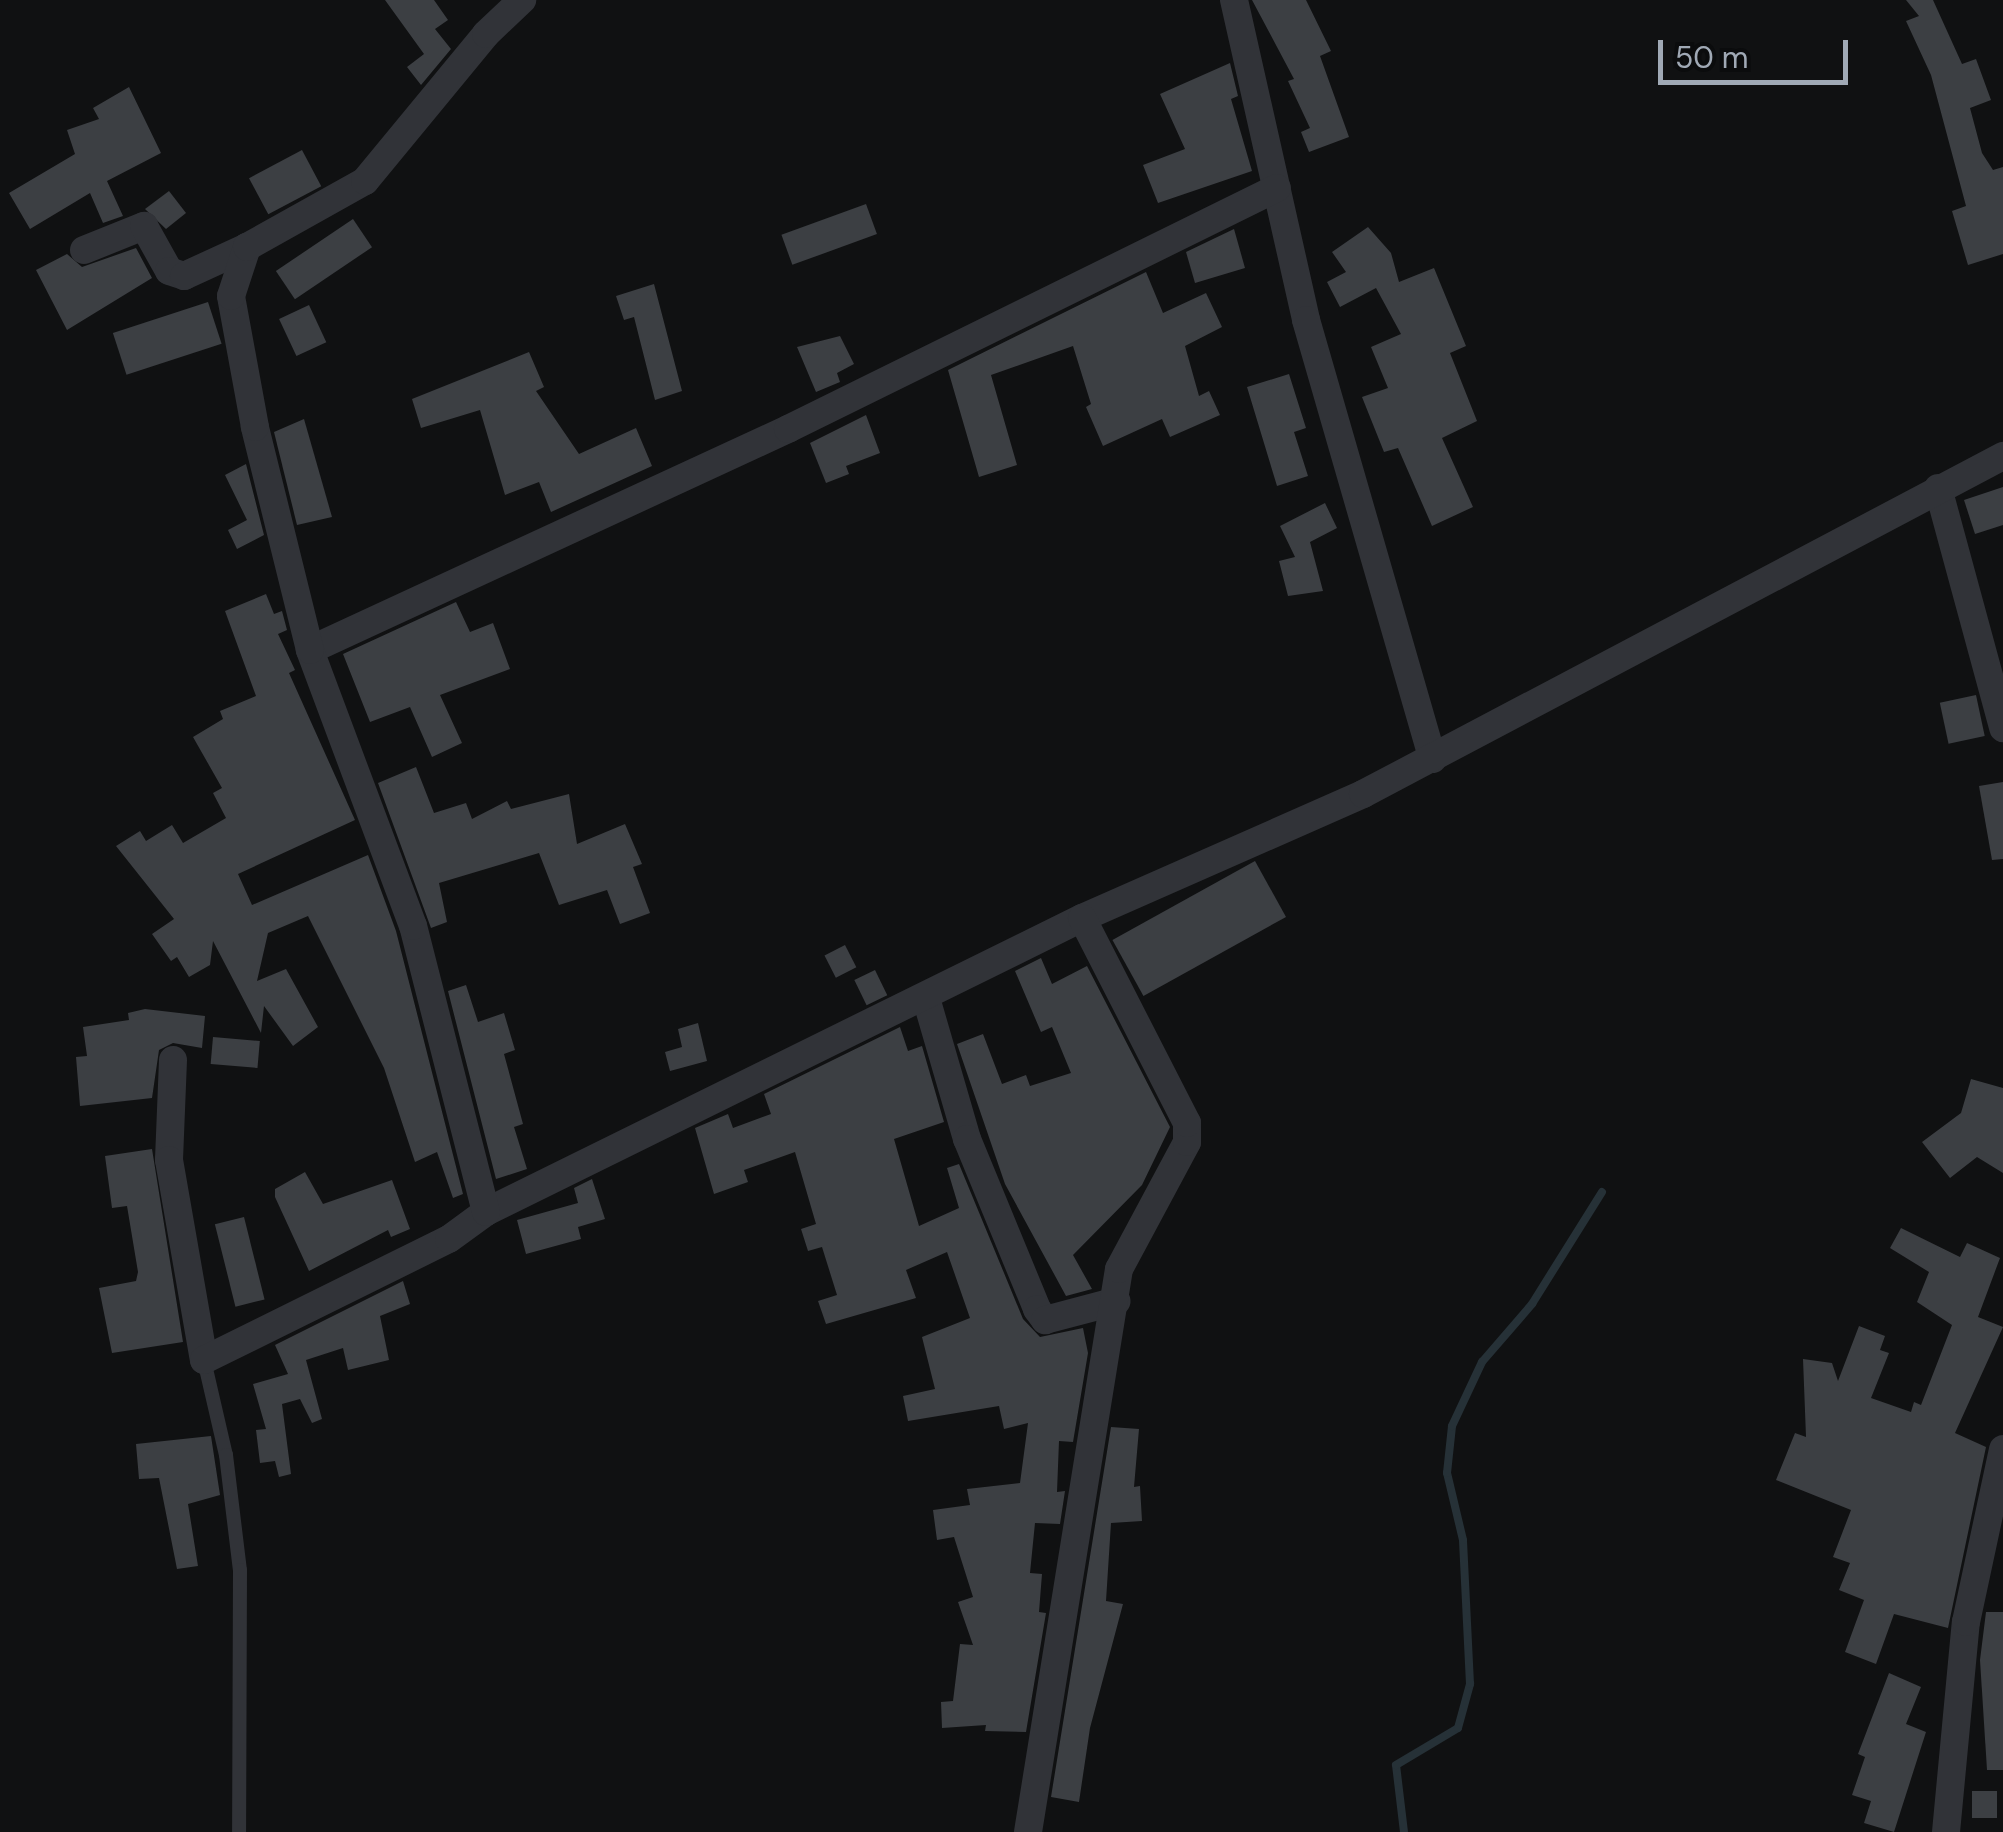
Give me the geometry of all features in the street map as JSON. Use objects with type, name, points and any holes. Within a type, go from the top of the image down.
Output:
[{"type":"street","points":[[84,250],[144,226],[170,271],[184,276],[365,181],[522,0]]},
{"type":"street","points":[[1234,0],[1277,188],[1378,585],[1433,759]]},
{"type":"street","points":[[310,650],[788,429],[1277,188]]},
{"type":"street","points":[[247,246],[231,296],[254,426],[310,650],[413,926],[486,1212]]},
{"type":"street","points":[[173,1060],[168,1160],[204,1360],[449,1240],[486,1212],[1082,918],[1433,759],[2003,456]]},
{"type":"street","points":[[1938,488],[2003,728]]},
{"type":"street","points":[[1028,1832],[1117,1301],[1119,1269],[1187,1146],[1187,1122],[1082,918]]},
{"type":"street","points":[[926,998],[966,1139],[1037,1309],[1045,1320],[1117,1301]]},
{"type":"street","points":[[1946,1832],[1966,1622],[2003,1449]]},
{"type":"lane","points":[[204,1360],[226,1455],[240,1570],[239,1832]]},
{"type":"building","points":[[385,0],[434,0],[448,20],[435,29],[451,49],[421,85],[407,67],[424,54]]},
{"type":"building","points":[[1252,0],[1306,0],[1331,51],[1320,56],[1349,137],[1309,152],[1301,132],[1310,128],[1288,81],[1294,79]]},
{"type":"building","points":[[1906,0],[1933,0],[1962,64],[1976,59],[1991,100],[1970,108],[1982,153],[1993,170],[2003,167],[2003,254],[1968,265],[1952,211],[1966,206],[1931,75],[1906,21],[1919,16]]},
{"type":"building","points":[[1230,63],[1238,96],[1231,99],[1252,171],[1158,203],[1143,165],[1185,149],[1160,94]]},
{"type":"building","points":[[129,87],[161,153],[107,181],[123,216],[103,223],[90,193],[30,229],[9,193],[75,154],[67,130],[99,119],[93,108]]},
{"type":"building","points":[[302,150],[321,186],[268,214],[249,178]]},
{"type":"building","points":[[169,191],[186,213],[166,229],[145,209]]},
{"type":"building","points":[[866,204],[877,234],[792,265],[781,235]]},
{"type":"building","points":[[353,219],[372,247],[295,299],[276,271]]},
{"type":"building","points":[[1368,227],[1391,253],[1399,282],[1434,268],[1466,346],[1450,353],[1477,421],[1442,438],[1473,507],[1432,526],[1398,448],[1384,452],[1362,397],[1388,388],[1371,347],[1401,334],[1376,288],[1340,307],[1327,282],[1346,272],[1332,252]]},
{"type":"building","points":[[1234,229],[1245,268],[1195,283],[1186,252]]},
{"type":"building","points":[[136,248],[152,278],[67,330],[36,270],[67,254],[82,267]]},
{"type":"building","points":[[1146,272],[1163,313],[1206,293],[1222,327],[1185,346],[1199,396],[1209,391],[1220,415],[1170,437],[1162,419],[1103,446],[1086,407],[1091,404],[1073,346],[991,375],[1017,465],[979,477],[948,370]]},
{"type":"building","points":[[654,284],[682,391],[655,400],[634,317],[624,320],[616,296]]},
{"type":"building","points":[[208,302],[222,344],[126,375],[113,333]]},
{"type":"building","points":[[309,305],[326,342],[296,356],[279,319]]},
{"type":"building","points":[[840,336],[854,364],[837,373],[840,382],[816,392],[797,347]]},
{"type":"building","points":[[529,352],[544,387],[536,391],[579,454],[636,428],[652,466],[551,512],[539,482],[505,495],[480,410],[421,428],[412,399]]},
{"type":"building","points":[[1289,374],[1306,428],[1294,432],[1308,476],[1277,486],[1247,387]]},
{"type":"building","points":[[866,415],[880,453],[846,466],[849,474],[826,483],[810,443]]},
{"type":"building","points":[[304,419],[332,517],[297,525],[274,432]]},
{"type":"building","points":[[246,464],[264,535],[237,549],[228,530],[247,520],[225,475]]},
{"type":"building","points":[[2003,487],[2003,525],[1975,534],[1964,500]]},
{"type":"building","points":[[1325,503],[1337,528],[1310,542],[1323,591],[1288,596],[1279,561],[1295,557],[1280,526]]},
{"type":"building","points":[[266,594],[274,614],[282,611],[287,630],[278,634],[295,670],[289,673],[355,820],[238,874],[252,905],[368,855],[396,931],[463,1194],[453,1198],[437,1152],[415,1162],[384,1068],[308,916],[268,933],[257,981],[286,969],[318,1027],[293,1046],[264,1006],[261,1033],[213,941],[210,965],[189,977],[177,957],[171,961],[152,934],[174,919],[116,846],[140,831],[146,841],[172,825],[183,843],[226,818],[213,793],[222,788],[193,737],[223,719],[220,711],[256,696],[225,611]]},
{"type":"building","points":[[456,602],[470,632],[493,623],[510,669],[440,695],[462,743],[432,757],[410,707],[370,722],[343,654]]},
{"type":"building","points":[[1976,695],[1985,736],[1949,744],[1940,703]]},
{"type":"building","points":[[416,767],[434,813],[466,803],[472,819],[507,801],[511,809],[569,794],[577,844],[625,824],[642,864],[633,867],[650,913],[620,924],[607,890],[559,905],[539,853],[439,883],[447,922],[431,928],[378,783]]},
{"type":"building","points":[[2003,782],[2003,859],[1992,860],[1979,786]]},
{"type":"building","points":[[1255,861],[1286,917],[1143,996],[1112,940]]},
{"type":"building","points":[[845,945],[856,967],[836,978],[825,955]]},
{"type":"building","points":[[1041,958],[1052,984],[1087,966],[1170,1127],[1142,1185],[1073,1255],[1092,1289],[1066,1296],[1005,1184],[957,1044],[983,1034],[1002,1084],[1026,1075],[1030,1086],[1071,1073],[1052,1027],[1041,1032],[1015,971]]},
{"type":"building","points":[[875,970],[887,995],[867,1005],[854,980]]},
{"type":"building","points":[[466,985],[478,1022],[504,1013],[515,1050],[504,1054],[523,1124],[514,1127],[527,1169],[496,1179],[448,991]]},
{"type":"building","points":[[145,1009],[205,1016],[202,1048],[173,1043],[159,1050],[152,1098],[80,1106],[76,1057],[87,1056],[83,1027],[129,1020],[128,1013]]},
{"type":"building","points":[[698,1023],[707,1061],[670,1071],[665,1052],[682,1047],[678,1029]]},
{"type":"building","points":[[900,1027],[908,1051],[922,1046],[944,1122],[894,1139],[919,1226],[959,1208],[947,1168],[959,1164],[1023,1319],[1040,1337],[1083,1328],[1088,1353],[1073,1442],[1059,1441],[1057,1492],[1065,1491],[1060,1524],[1035,1523],[1030,1573],[1042,1574],[1039,1612],[1046,1613],[1026,1732],[985,1731],[986,1725],[942,1728],[941,1702],[953,1701],[960,1644],[973,1645],[958,1602],[973,1597],[954,1537],[937,1540],[933,1510],[970,1505],[967,1489],[1020,1483],[1028,1423],[1004,1429],[999,1406],[908,1421],[903,1396],[935,1389],[922,1337],[970,1318],[947,1252],[906,1270],[916,1298],[826,1324],[818,1301],[837,1295],[822,1247],[808,1251],[801,1229],[816,1224],[795,1152],[744,1170],[748,1182],[714,1194],[695,1128],[728,1114],[733,1128],[771,1114],[764,1094]]},
{"type":"building","points":[[213,1037],[260,1041],[257,1068],[211,1064]]},
{"type":"building","points":[[1971,1079],[2003,1088],[2003,1173],[1977,1157],[1950,1178],[1922,1142],[1961,1113]]},
{"type":"building","points":[[152,1149],[183,1342],[112,1353],[99,1288],[136,1281],[138,1272],[127,1206],[112,1208],[105,1156]]},
{"type":"building","points":[[305,1172],[323,1204],[392,1180],[410,1229],[391,1237],[388,1230],[309,1271],[275,1197],[275,1189]]},
{"type":"building","points":[[592,1179],[605,1219],[578,1227],[581,1239],[526,1254],[517,1220],[578,1203],[574,1188]]},
{"type":"building","points":[[244,1217],[265,1299],[235,1307],[215,1224]]},
{"type":"building","points":[[1901,1228],[1960,1257],[1967,1243],[2000,1258],[1978,1317],[2003,1327],[1955,1433],[1986,1447],[1948,1628],[1894,1614],[1876,1664],[1845,1652],[1864,1600],[1839,1590],[1850,1563],[1833,1557],[1851,1510],[1776,1480],[1795,1433],[1806,1437],[1803,1359],[1832,1363],[1838,1381],[1859,1326],[1885,1336],[1880,1350],[1889,1353],[1871,1398],[1911,1412],[1914,1402],[1921,1405],[1952,1325],[1917,1302],[1929,1272],[1890,1248]]},
{"type":"building","points":[[403,1281],[410,1304],[380,1316],[389,1360],[348,1370],[343,1348],[306,1360],[322,1419],[312,1423],[300,1399],[282,1404],[291,1474],[279,1477],[275,1461],[260,1463],[256,1430],[266,1429],[253,1384],[288,1374],[275,1345]]},
{"type":"building","points":[[1111,1427],[1139,1429],[1134,1487],[1140,1486],[1142,1521],[1111,1523],[1106,1601],[1123,1604],[1090,1728],[1079,1802],[1051,1797]]},
{"type":"building","points":[[211,1436],[220,1495],[188,1504],[198,1566],[177,1569],[159,1478],[139,1479],[136,1444]]},
{"type":"building","points":[[1986,1612],[2003,1612],[2003,1770],[1987,1770],[1980,1660]]},
{"type":"building","points":[[1889,1673],[1921,1687],[1906,1724],[1926,1732],[1894,1832],[1864,1823],[1871,1801],[1852,1795],[1865,1757],[1858,1754]]},
{"type":"building","points":[[1972,1791],[1997,1791],[1997,1818],[1972,1818]]},
{"type":"waterway","points":[[1404,1832],[1396,1765],[1458,1728],[1470,1684],[1463,1540],[1447,1473],[1452,1426],[1482,1362],[1532,1304],[1602,1192]]}]
